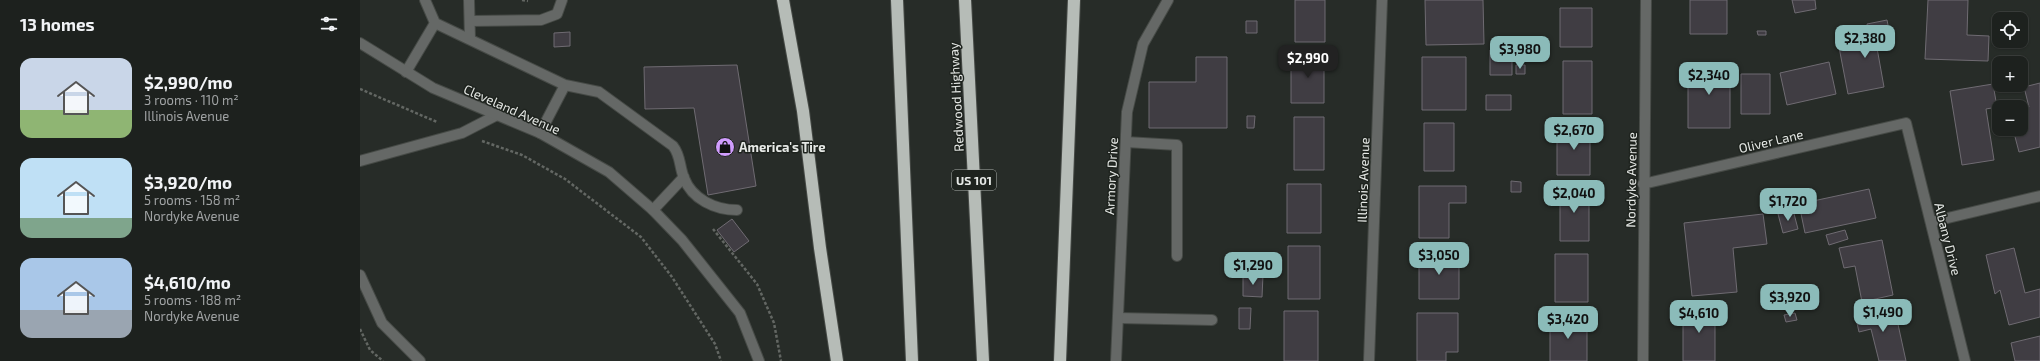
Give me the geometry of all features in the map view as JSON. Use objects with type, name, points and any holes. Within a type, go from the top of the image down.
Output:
[{"type":"highway","points":[[783,0],[803,111],[820,248],[837,361]]},
{"type":"highway","points":[[897,0],[912,361]]},
{"type":"highway","name":"Redwood Highway","points":[[965,0],[983,361]]},
{"type":"highway","points":[[1060,361],[1074,0]]},
{"type":"street","points":[[425,0],[435,22],[566,85],[598,92],[673,146],[680,158],[684,178],[692,190],[705,203],[726,210],[737,210]]},
{"type":"street","points":[[469,0],[470,39]]},
{"type":"street","points":[[470,21],[541,20],[557,14],[562,0]]},
{"type":"street","name":"Armory Drive","points":[[1116,361],[1127,112],[1143,44],[1168,0]]},
{"type":"street","name":"Illinois Avenue","points":[[1369,361],[1382,0]]},
{"type":"street","name":"Nordyke Avenue","points":[[1642,361],[1646,0]]},
{"type":"street","points":[[406,72],[435,22]]},
{"type":"street","name":"Cleveland Avenue","points":[[360,43],[433,88],[495,116],[540,133],[609,172],[653,210],[682,240],[740,313],[759,361]]},
{"type":"street","points":[[540,133],[566,85]]},
{"type":"street","points":[[360,161],[462,133],[495,116]]},
{"type":"street","name":"Oliver Lane","points":[[1643,184],[1906,123]]},
{"type":"street","name":"Albany Drive","points":[[1906,123],[1965,361]]},
{"type":"street","points":[[1126,142],[1177,145],[1177,256]]},
{"type":"street","points":[[653,210],[684,178]]},
{"type":"street","points":[[1931,222],[2040,196]]},
{"type":"street","points":[[360,275],[382,323],[420,361]]},
{"type":"street","points":[[1118,318],[1212,320]]},
{"type":"path","points":[[360,89],[462,133],[522,155],[566,179],[641,237],[672,278],[715,344],[721,361]]},
{"type":"path","points":[[713,229],[757,284],[774,323],[781,361]]},
{"type":"path","points":[[360,329],[370,350],[384,361]]},
{"type":"building","points":[[1295,0],[1325,0],[1325,42],[1295,42]]},
{"type":"building","points":[[1425,0],[1483,0],[1484,44],[1426,45]]},
{"type":"building","points":[[1690,0],[1727,0],[1727,34],[1690,34]]},
{"type":"building","points":[[1792,0],[1815,0],[1816,9],[1795,13]]},
{"type":"building","points":[[1928,0],[1968,0],[1967,35],[1989,36],[1988,61],[1925,59]]},
{"type":"building","points":[[1560,8],[1592,8],[1592,47],[1560,47]]},
{"type":"building","points":[[1887,20],[1892,45],[1877,48],[1884,87],[1848,94],[1838,42],[1869,37],[1867,24]]},
{"type":"building","points":[[1246,21],[1257,21],[1257,33],[1246,33]]},
{"type":"building","points":[[1757,31],[1766,31],[1766,35],[1758,35]]},
{"type":"building","points":[[570,32],[570,46],[554,47],[554,33]]},
{"type":"building","points":[[1490,50],[1512,50],[1512,75],[1490,75]]},
{"type":"building","points":[[1291,55],[1324,55],[1324,103],[1291,103]]},
{"type":"building","points":[[1196,57],[1227,57],[1227,128],[1149,128],[1149,82],[1196,82]]},
{"type":"building","points":[[1422,57],[1466,57],[1466,110],[1422,110]]},
{"type":"building","points":[[1563,61],[1592,61],[1592,114],[1563,114]]},
{"type":"building","points":[[1829,62],[1836,94],[1787,105],[1780,73]]},
{"type":"building","points":[[1688,64],[1730,64],[1730,128],[1688,128]]},
{"type":"building","name":"America's Tire","points":[[737,65],[756,186],[708,195],[694,108],[645,109],[644,67]]},
{"type":"building","points":[[1516,65],[1525,65],[1525,74],[1516,74]]},
{"type":"building","points":[[1741,74],[1770,74],[1770,114],[1741,114]]},
{"type":"building","points":[[2040,83],[2040,147],[2019,152],[2015,136],[2028,136],[2029,107],[2025,92],[2028,92],[2028,86]]},
{"type":"building","points":[[1992,84],[1992,92],[1994,92],[1996,100],[1992,100],[1992,108],[1986,109],[1994,160],[1962,165],[1950,91]]},
{"type":"building","points":[[1486,95],[1511,95],[1511,110],[1486,110]]},
{"type":"building","points":[[1247,116],[1255,116],[1254,128],[1247,128]]},
{"type":"building","points":[[1294,117],[1324,117],[1324,170],[1294,170]]},
{"type":"building","points":[[1424,123],[1454,123],[1454,171],[1424,171]]},
{"type":"building","points":[[1557,127],[1590,127],[1590,175],[1557,175]]},
{"type":"building","points":[[1511,181],[1521,182],[1521,192],[1511,192]]},
{"type":"building","points":[[1287,184],[1321,184],[1321,233],[1287,233]]},
{"type":"building","points":[[1419,186],[1466,186],[1466,203],[1449,203],[1449,238],[1419,238]]},
{"type":"building","points":[[1560,188],[1589,188],[1589,241],[1560,241]]},
{"type":"building","points":[[1869,189],[1876,218],[1805,233],[1799,204]]},
{"type":"building","points":[[1793,210],[1798,229],[1783,233],[1778,214]]},
{"type":"building","points":[[1763,214],[1767,244],[1733,248],[1737,292],[1692,296],[1684,223]]},
{"type":"building","points":[[732,219],[749,241],[734,252],[717,230]]},
{"type":"building","points":[[1845,230],[1848,239],[1829,245],[1826,235]]},
{"type":"building","points":[[1882,240],[1893,295],[1862,302],[1855,266],[1844,268],[1839,248]]},
{"type":"building","points":[[1288,246],[1320,246],[1320,299],[1288,299]]},
{"type":"building","points":[[2014,248],[2025,293],[2040,289],[2040,317],[2009,325],[2000,290],[1995,294],[1986,255]]},
{"type":"building","points":[[1419,252],[1459,252],[1459,299],[1419,299]]},
{"type":"building","points":[[1555,254],[1588,254],[1588,302],[1555,302]]},
{"type":"building","points":[[1243,275],[1263,275],[1262,297],[1243,296]]},
{"type":"building","points":[[1894,306],[1906,361],[1879,361],[1871,329],[1859,332],[1855,314]]},
{"type":"building","points":[[1683,307],[1715,307],[1715,361],[1683,361]]},
{"type":"building","points":[[1239,308],[1251,308],[1250,329],[1239,329]]},
{"type":"building","points":[[1284,311],[1318,311],[1318,361],[1284,361]]},
{"type":"building","points":[[1417,313],[1458,313],[1458,352],[1446,352],[1446,361],[1417,361]]},
{"type":"building","points":[[1795,313],[1797,320],[1786,322],[1784,315]]},
{"type":"building","points":[[1550,320],[1587,320],[1587,361],[1550,361]]},
{"type":"building","points":[[2040,336],[2040,361],[2015,361],[2011,343]]},
{"type":"place","name":"America's Tire","points":[[725,147]]}]
